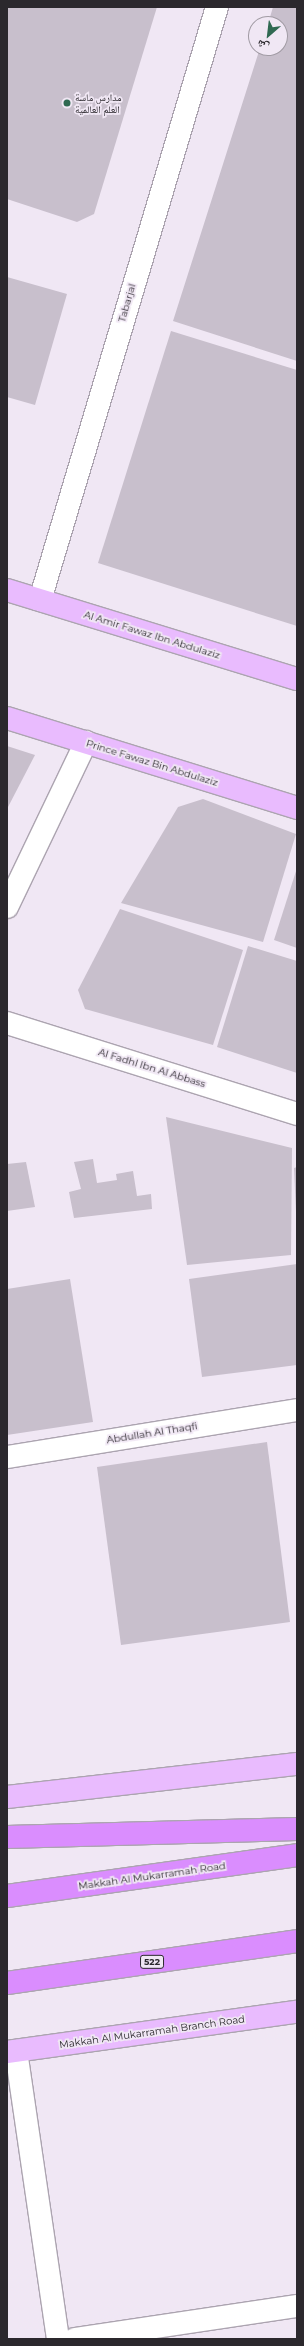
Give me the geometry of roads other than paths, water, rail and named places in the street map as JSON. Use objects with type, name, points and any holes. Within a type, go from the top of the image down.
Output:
[{"type":"highway","points":[[7,1837],[297,1829]]},
{"type":"highway","name":"Makkah Al Mukarramah Road","points":[[7,1896],[297,1855]]},
{"type":"highway","name":"522","points":[[7,1983],[297,1941]]},
{"type":"main road","name":"Al Amir Fawaz Ibn Abdulaziz","points":[[7,590],[297,679]]},
{"type":"main road","name":"Prince Fawaz Bin Abdulaziz","points":[[7,718],[297,808]]},
{"type":"main road","points":[[7,1797],[297,1764]]},
{"type":"main road","name":"Makkah Al Mukarramah Branch Road","points":[[12,2051],[297,2012]]},
{"type":"street","name":"Tabarjal","points":[[40,600],[217,7]]},
{"type":"street","points":[[7,907],[86,742]]},
{"type":"street","name":"Al Fadhl Ibn Al Abbass","points":[[7,1023],[297,1114]]},
{"type":"street","name":"Abdullah Al Thaqfi","points":[[7,1457],[297,1410]]},
{"type":"street","points":[[12,2051],[58,2339]]},
{"type":"street","points":[[75,2339],[297,2306]]},
{"type":"place","name":"مدارس ماسة العلم العالمية","points":[[67,103]]}]
